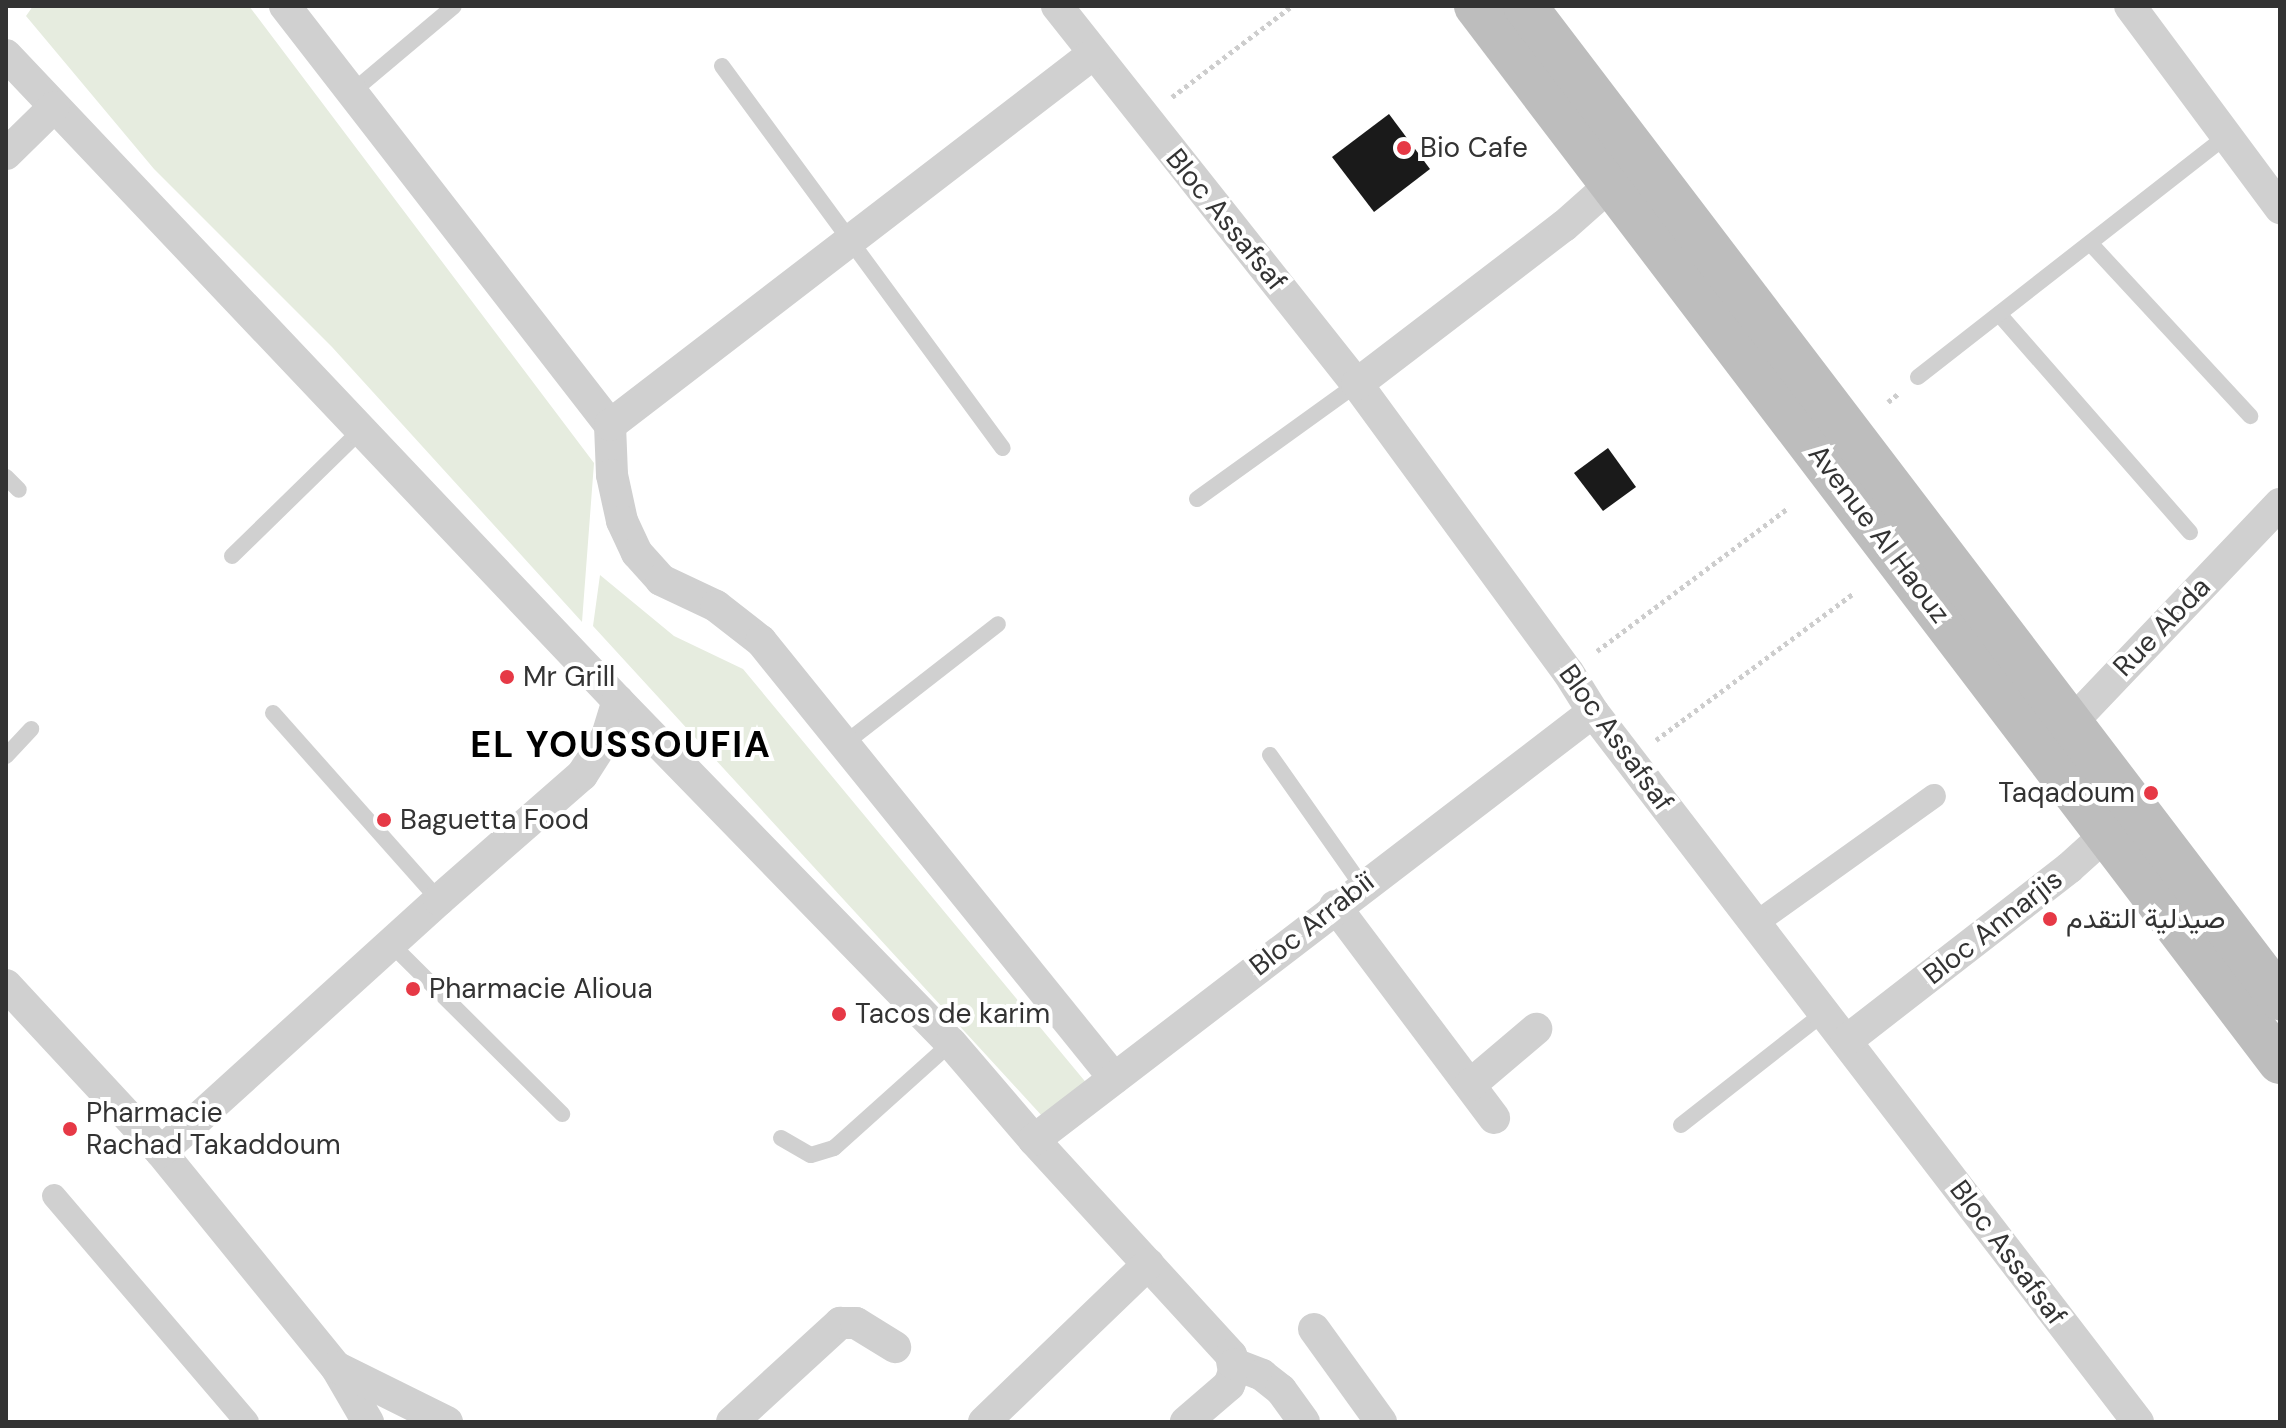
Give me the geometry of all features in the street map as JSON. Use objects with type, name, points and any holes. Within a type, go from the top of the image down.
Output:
[{"type":"main road","name":"Avenue Al Haouz","points":[[1476,6],[1627,170]]},
{"type":"main road","name":"Avenue Al Haouz","points":[[1525,6],[1627,170],[2121,820],[2280,1062]]},
{"type":"main road","name":"Avenue Al Haouz","points":[[2121,820],[2280,998]]},
{"type":"street","points":[[285,6],[610,425],[612,475],[619,506],[637,553],[661,580],[716,606],[748,628],[1114,1078]]},
{"type":"street","name":"Bloc Assafsaf","points":[[1057,6],[1357,384],[1629,760],[2138,1422]]},
{"type":"street","points":[[2130,6],[2280,208]]},
{"type":"street","points":[[610,425],[1093,54]]},
{"type":"street","points":[[6,55],[618,701],[951,1043],[1034,1140],[1231,1355],[1234,1364],[1229,1385],[1186,1422]]},
{"type":"street","points":[[6,154],[54,107]]},
{"type":"street","points":[[1357,384],[1564,226],[1627,170]]},
{"type":"street","name":"Rue Abda","points":[[2058,737],[2280,504]]},
{"type":"street","points":[[161,1152],[582,775],[607,736],[618,701]]},
{"type":"street","name":"Bloc Arrabiï","points":[[1034,1140],[1335,906],[1593,712]]},
{"type":"street","points":[[1755,924],[1934,796]]},
{"type":"street","name":"Bloc Annarjis","points":[[1846,1041],[2069,868],[2121,820]]},
{"type":"street","points":[[1335,906],[1494,1118]]},
{"type":"street","points":[[6,985],[161,1152],[336,1367],[368,1422]]},
{"type":"street","points":[[1470,1085],[1536,1029]]},
{"type":"street","points":[[54,1196],[247,1422]]},
{"type":"street","points":[[984,1422],[1148,1264]]},
{"type":"street","points":[[732,1422],[840,1323],[856,1323],[895,1347]]},
{"type":"street","points":[[1314,1329],[1381,1422]]},
{"type":"street","points":[[1234,1364],[1262,1375],[1281,1390],[1304,1422]]},
{"type":"street","points":[[336,1367],[447,1422]]},
{"type":"lane","points":[[352,92],[454,6]]},
{"type":"lane","points":[[722,66],[1003,448]]},
{"type":"lane","points":[[1918,377],[2226,136]]},
{"type":"lane","points":[[2090,243],[2250,416]]},
{"type":"lane","points":[[1999,314],[2190,532]]},
{"type":"lane","points":[[1197,499],[1357,384]]},
{"type":"lane","points":[[232,556],[361,430]]},
{"type":"lane","points":[[6,477],[19,490]]},
{"type":"lane","points":[[844,744],[998,624]]},
{"type":"lane","points":[[273,713],[439,900]]},
{"type":"lane","points":[[6,756],[31,729]]},
{"type":"lane","points":[[1270,755],[1362,886]]},
{"type":"lane","points":[[392,945],[562,1114]]},
{"type":"lane","points":[[1681,1125],[1825,1012]]},
{"type":"lane","points":[[781,1138],[811,1155],[834,1148],[951,1043]]},
{"type":"path","points":[[1145,118],[1292,6]]},
{"type":"path","points":[[1568,672],[1788,508]]},
{"type":"path","points":[[1629,760],[1854,593]]},
{"type":"shaded area","points":[[33,6],[249,6],[594,463],[582,622],[332,347],[154,169],[26,16]]},
{"type":"shaded area","points":[[600,575],[674,636],[743,669],[1098,1097],[1053,1128],[593,626]]},
{"type":"building","points":[[1389,114],[1430,169],[1374,212],[1332,157]]},
{"type":"building","points":[[1608,448],[1636,487],[1603,511],[1574,473]]},
{"type":"place","name":"Bio Cafe","points":[[1404,148]]},
{"type":"place","name":"Mr Grill","points":[[507,677]]},
{"type":"place","name":"Taqadoum","points":[[2151,793]]},
{"type":"place","name":"Baguetta Food","points":[[384,820]]},
{"type":"place","name":"صيدلية التقدم","points":[[2050,919]]},
{"type":"place","name":"Pharmacie Alioua","points":[[413,989]]},
{"type":"place","name":"Tacos de karim","points":[[839,1014]]},
{"type":"place","name":"Pharmacie Rachad Takaddoum","points":[[70,1129]]},
{"type":"district","name":"EL YOUSSOUFIA","points":[[621,745]]}]
